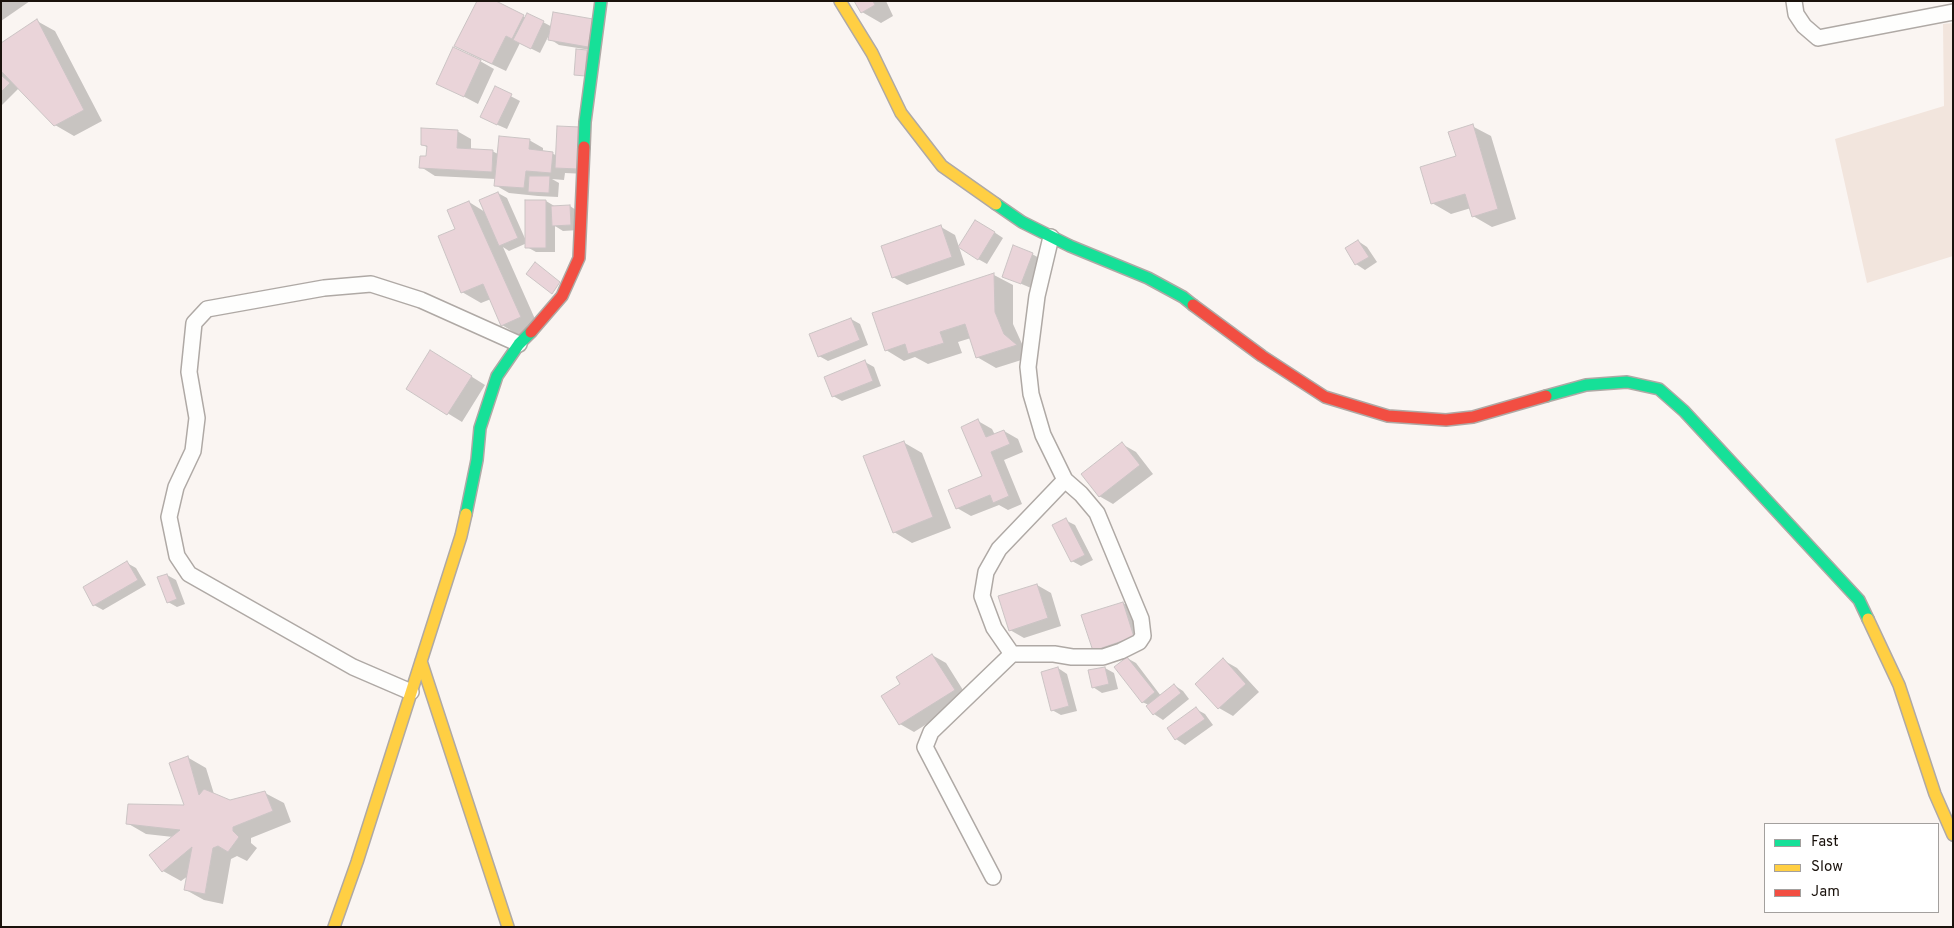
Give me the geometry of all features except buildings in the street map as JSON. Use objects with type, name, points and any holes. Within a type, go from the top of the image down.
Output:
[{"type":"street","points":[[334,927],[461,536],[477,460],[480,428],[497,376],[519,344],[536,328],[562,296],[579,258],[585,122],[601,1]]},
{"type":"street","points":[[840,1],[872,53],[901,113],[942,166],[1022,222],[1051,237],[1148,278],[1183,297],[1262,356],[1325,397],[1388,416],[1446,420],[1473,417],[1586,385],[1627,382],[1659,390],[1684,411],[1859,600],[1899,684],[1935,794],[1953,835]]},
{"type":"street","points":[[1794,1],[1796,14],[1804,26],[1818,38],[1953,12]]},
{"type":"street","points":[[993,877],[925,747],[931,732],[1012,654],[1054,654],[1072,657],[1103,656],[1121,651],[1139,642],[1143,636],[1141,619],[1098,513],[1065,480],[1043,435],[1031,394],[1028,367],[1037,296],[1051,237]]},
{"type":"street","points":[[411,692],[353,667],[189,574],[177,556],[169,517],[176,487],[193,451],[197,418],[189,372],[194,323],[207,309],[324,288],[371,284],[421,300],[519,344]]},
{"type":"street","points":[[1012,654],[994,628],[982,596],[986,572],[1000,549],[1065,480]]},
{"type":"street","points":[[421,661],[508,927]]},
{"type":"shaded area","points":[[1953,23],[1953,256],[1867,283],[1835,139],[1944,106],[1943,24]]},
{"type":"traffic: fast","points":[[584,147],[585,122],[601,1]]},
{"type":"traffic: fast","points":[[996,204],[1022,222],[1070,246],[1148,278],[1183,297],[1193,305]]},
{"type":"traffic: fast","points":[[466,514],[477,460],[480,428],[497,376],[519,344],[531,332]]},
{"type":"traffic: fast","points":[[1546,396],[1586,385],[1627,382],[1659,389],[1684,411],[1859,600],[1868,619]]},
{"type":"traffic: slow","points":[[840,1],[872,53],[901,113],[942,166],[996,204]]},
{"type":"traffic: slow","points":[[334,927],[357,862],[461,536],[466,514]]},
{"type":"traffic: slow","points":[[1868,619],[1899,685],[1935,794],[1953,835]]},
{"type":"traffic: slow","points":[[421,661],[508,927]]},
{"type":"traffic: jam","points":[[531,332],[562,296],[579,258],[584,147]]},
{"type":"traffic: jam","points":[[1193,305],[1262,356],[1325,397],[1388,416],[1446,420],[1473,417],[1546,396]]}]
